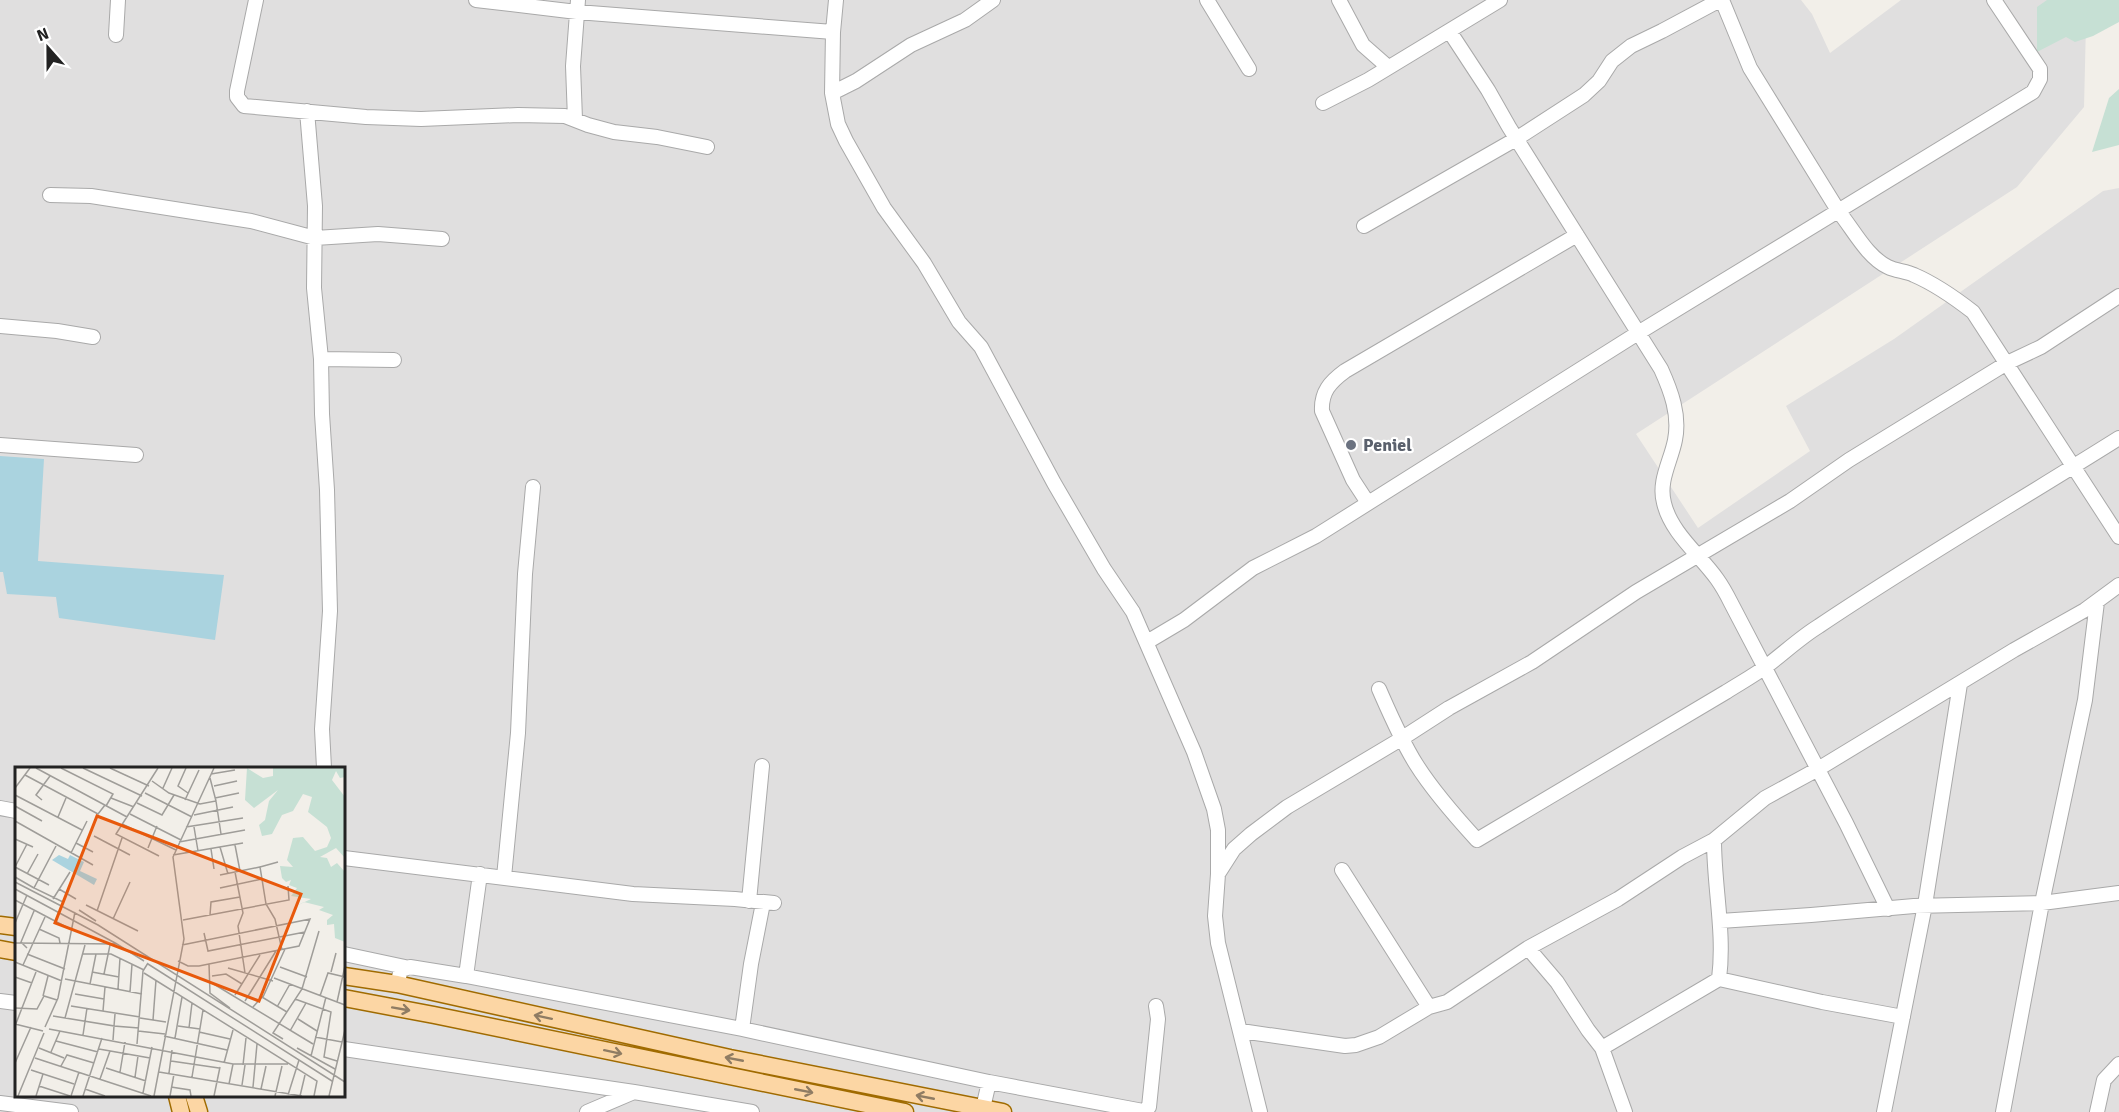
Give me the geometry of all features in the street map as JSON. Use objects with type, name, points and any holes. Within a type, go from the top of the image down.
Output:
[{"type":"main road","points":[[0,925],[15,927]]},
{"type":"main road","points":[[0,949],[15,952]]},
{"type":"main road","points":[[345,976],[397,984],[730,1058],[1003,1112]]},
{"type":"main road","points":[[345,998],[905,1112]]},
{"type":"main road","points":[[177,1097],[181,1112]]},
{"type":"main road","points":[[195,1097],[199,1112]]},
{"type":"street","points":[[116,35],[118,0]]},
{"type":"street","points":[[256,0],[237,97],[244,106],[366,117],[421,119],[537,114],[565,116],[614,132],[657,137],[707,147]]},
{"type":"street","points":[[477,0],[578,6],[833,32]]},
{"type":"street","points":[[836,0],[832,93],[838,124],[884,208],[924,263],[960,322],[981,347],[1054,483],[1104,569],[1133,612],[1194,752],[1214,809],[1218,830],[1215,916],[1218,943],[1260,1112]]},
{"type":"street","points":[[832,93],[856,81],[911,45],[965,20],[993,0]]},
{"type":"street","points":[[1207,0],[1249,69]]},
{"type":"street","points":[[1339,0],[1363,45],[1388,67]]},
{"type":"street","points":[[1364,226],[1516,139],[1584,95],[1599,81],[1612,61],[1631,46],[1721,0],[1750,68],[1839,212],[1874,257],[1888,267],[1913,274],[1956,298],[1973,312],[2119,537]]},
{"type":"street","points":[[1147,642],[1184,620],[1253,568],[1317,536],[1638,333],[2033,92],[2040,79],[2040,69],[1994,0]]},
{"type":"street","points":[[1323,103],[1368,80],[1449,32],[1492,2]]},
{"type":"street","points":[[575,119],[573,66],[578,6]]},
{"type":"street","points":[[1449,32],[1488,90],[1516,139],[1661,369],[1671,393],[1676,417],[1675,440],[1662,487],[1664,504],[1678,532],[1717,579],[1766,667],[1888,909]]},
{"type":"street","points":[[307,111],[315,238],[314,288],[321,359],[330,611],[322,729],[324,767]]},
{"type":"street","points":[[50,195],[91,196],[251,221],[315,238],[378,234],[442,239]]},
{"type":"street","points":[[1368,503],[1353,480],[1322,411],[1321,402],[1331,381],[1577,236]]},
{"type":"street","points":[[1218,874],[1234,849],[1287,807],[1449,708],[1532,662],[1636,592],[1790,501],[1849,460],[2007,363],[2041,347],[2119,296]]},
{"type":"street","points":[[0,326],[93,337]]},
{"type":"street","points":[[321,359],[394,360]]},
{"type":"street","points":[[1379,689],[1401,739],[1433,789],[1477,840],[1766,667],[1818,627],[1966,531],[2119,438]]},
{"type":"street","points":[[0,446],[136,455]]},
{"type":"street","points":[[504,877],[518,734],[525,574],[533,487]]},
{"type":"street","points":[[1241,1031],[1345,1046],[1356,1045],[1379,1037],[1429,1007],[1447,1002],[1528,948],[1618,899],[1682,857],[1714,840],[1765,798],[1818,769],[2014,650],[2085,610],[2119,585]]},
{"type":"street","points":[[2003,1112],[2042,903],[2085,700],[2097,602]]},
{"type":"street","points":[[1884,1112],[1925,905],[1960,684]]},
{"type":"street","points":[[742,1029],[762,902],[762,765]]},
{"type":"street","points":[[0,808],[15,811]]},
{"type":"street","points":[[1714,840],[1714,872],[1720,921],[1719,979]]},
{"type":"street","points":[[345,858],[633,894],[762,902]]},
{"type":"street","points":[[1342,870],[1429,1007]]},
{"type":"street","points":[[466,976],[480,874]]},
{"type":"street","points":[[1720,921],[1925,905],[2042,903],[2119,893]]},
{"type":"street","points":[[1528,948],[1557,981],[1602,1048],[1625,1112]]},
{"type":"street","points":[[345,954],[405,968],[466,976],[742,1029],[989,1082],[1147,1110],[1158,1019],[1156,1006]]},
{"type":"street","points":[[397,984],[401,970],[405,968]]},
{"type":"street","points":[[1602,1048],[1719,979],[1903,1017]]},
{"type":"street","points":[[0,1001],[15,1003]]},
{"type":"street","points":[[345,1049],[752,1112]]},
{"type":"street","points":[[2097,1112],[2104,1080],[2119,1064]]},
{"type":"street","points":[[983,1108],[989,1082]]},
{"type":"street","points":[[586,1112],[634,1092]]},
{"type":"street","points":[[0,1103],[71,1112]]},
{"type":"shaded area","points":[[0,0],[1801,0],[1812,14],[1830,53],[1901,0],[2070,0],[2086,24],[2084,107],[2017,187],[1636,434],[1698,528],[1810,451],[1786,406],[1894,339],[2103,191],[2119,188],[2119,1112],[0,1112]]},
{"type":"green space","points":[[2047,0],[2119,0],[2119,22],[2093,36],[2075,42],[2066,37],[2037,52],[2037,7]]},
{"type":"green space","points":[[2119,89],[2119,145],[2092,152],[2109,98]]},
{"type":"water","points":[[0,456],[44,459],[38,561],[224,575],[215,640],[59,618],[56,597],[7,594],[3,572],[0,572]]},
{"type":"place","name":"Peniel","points":[[1351,445]]}]
